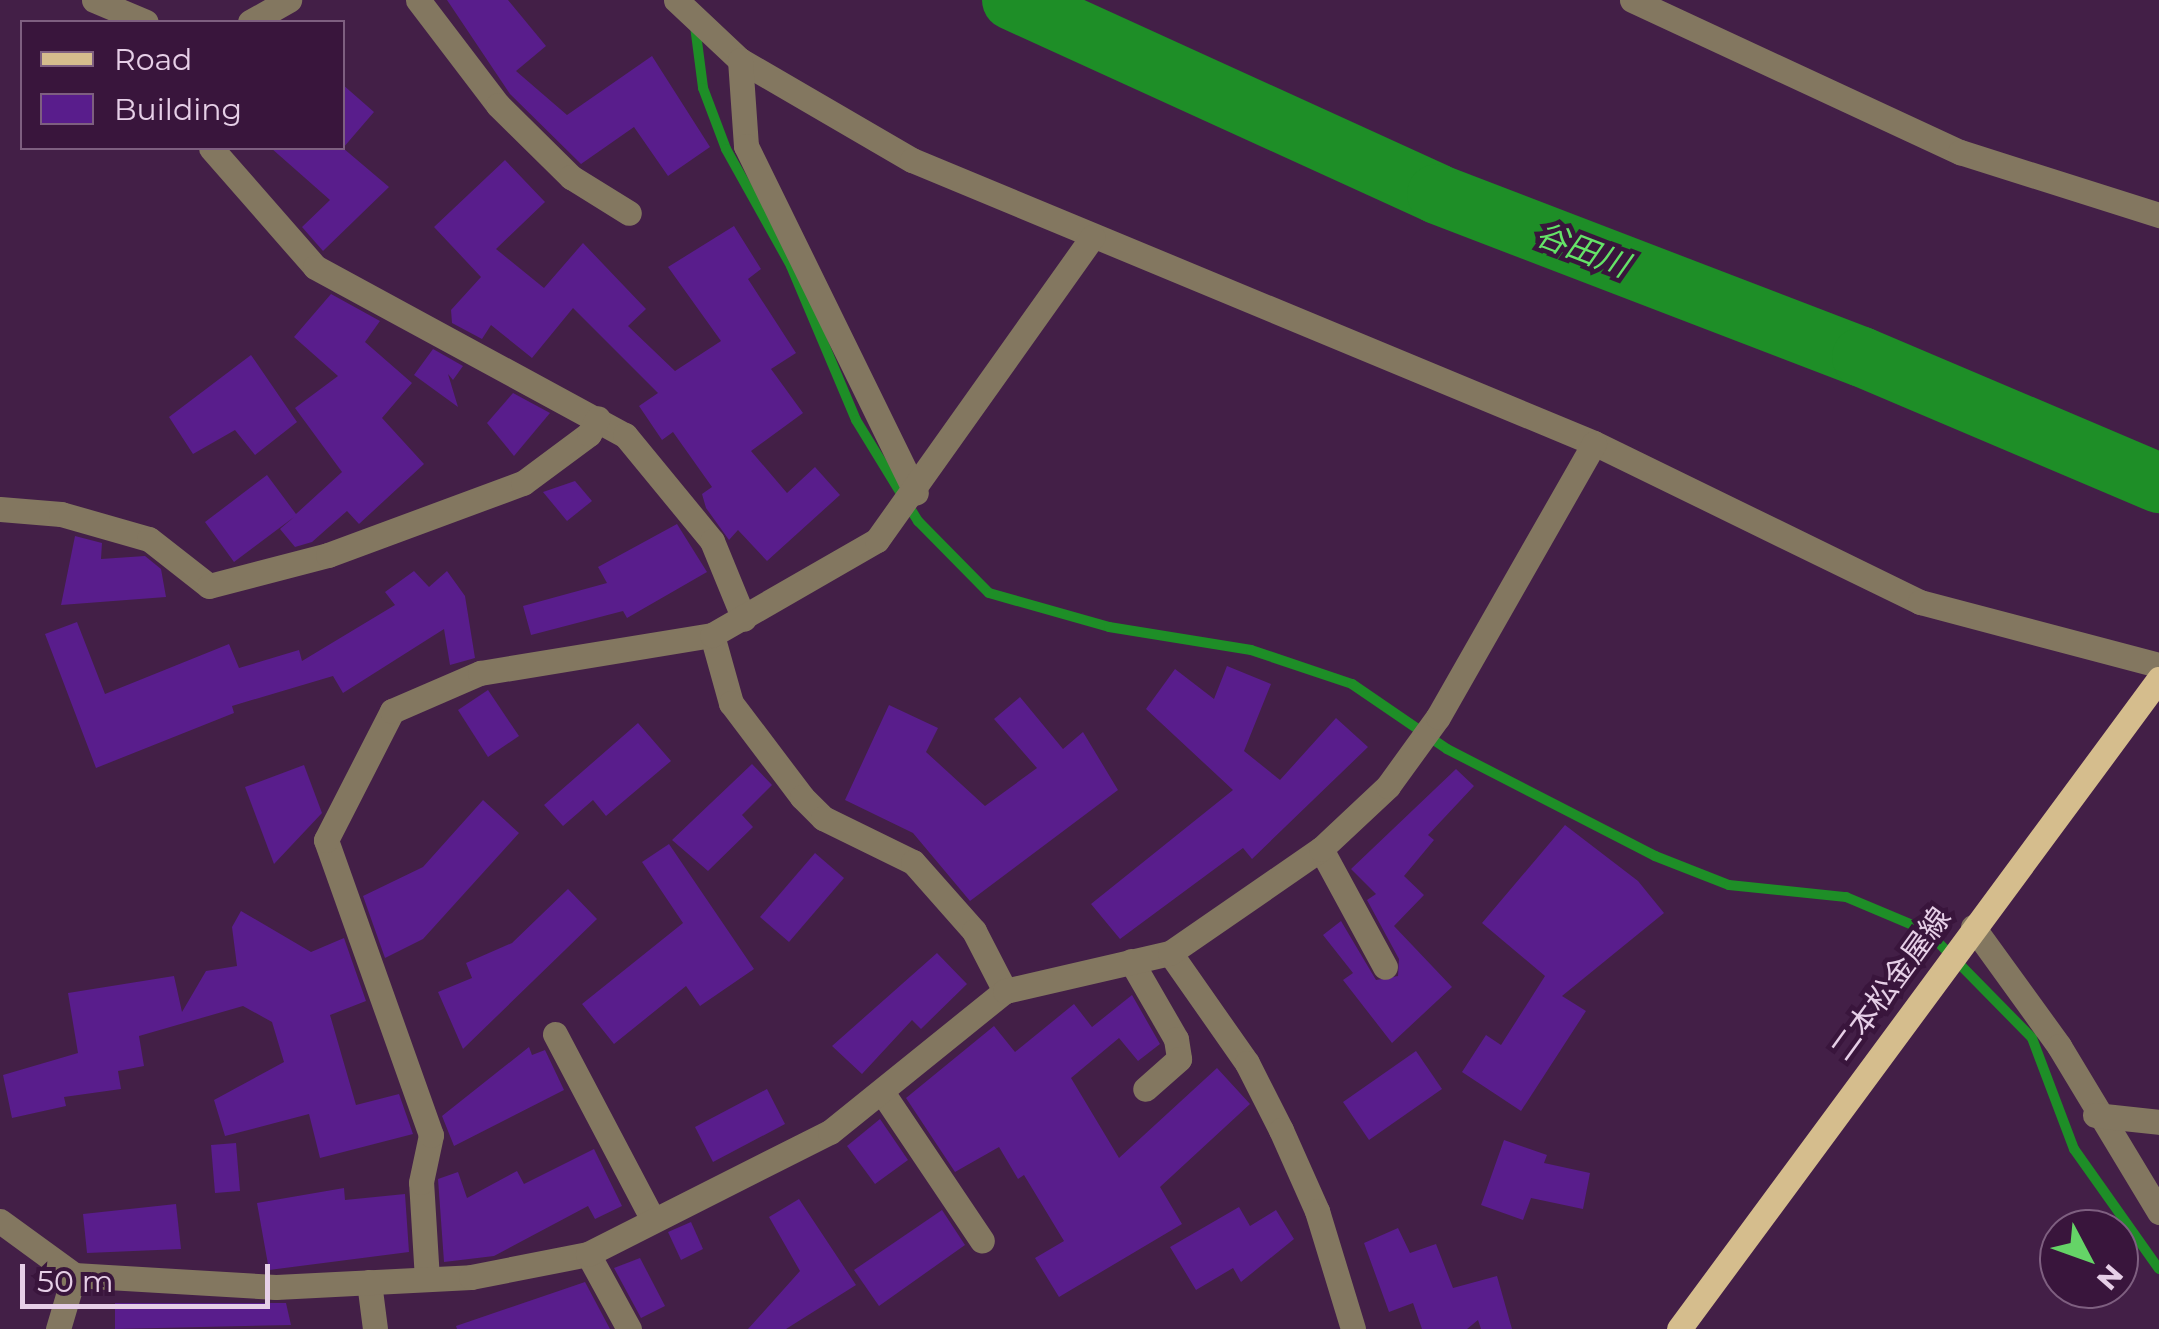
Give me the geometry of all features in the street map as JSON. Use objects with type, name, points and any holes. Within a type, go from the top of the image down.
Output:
[{"type":"main road","name":"二本松金屋線","points":[[1679,1329],[2159,679]]},
{"type":"street","points":[[94,0],[141,20]]},
{"type":"street","points":[[254,20],[290,0]]},
{"type":"street","points":[[418,0],[498,106],[571,177],[628,213]]},
{"type":"street","points":[[676,0],[740,60],[912,160],[1092,237],[1346,334],[1594,442],[1920,602],[2159,665]]},
{"type":"street","points":[[1632,0],[1960,152],[2159,215]]},
{"type":"street","points":[[740,60],[746,146],[916,493]]},
{"type":"street","points":[[213,150],[315,267],[598,418],[647,455],[712,541],[744,619]]},
{"type":"street","points":[[427,1279],[421,1182],[431,1135],[384,984],[328,860],[334,815],[392,711],[409,699],[480,673],[712,635],[877,540],[916,493],[1092,237]]},
{"type":"street","points":[[0,509],[61,514],[149,539],[208,586],[328,555],[522,483],[589,434],[598,418]]},
{"type":"street","points":[[0,1220],[74,1274],[276,1287],[427,1279],[588,1254],[830,1132],[1005,991],[1170,953],[1321,849],[1388,786],[1438,717],[1594,442]]},
{"type":"street","points":[[712,635],[731,702],[802,798],[823,818],[913,862],[974,931],[1005,991]]},
{"type":"street","points":[[1321,849],[1385,968]]},
{"type":"street","points":[[1973,927],[2059,1046],[2095,1115],[2159,1212]]},
{"type":"street","points":[[1170,953],[1247,1063],[1281,1130],[1317,1211],[1353,1329]]},
{"type":"street","points":[[1132,961],[1176,1040],[1179,1059],[1145,1089]]},
{"type":"street","points":[[555,1034],[653,1220]]},
{"type":"street","points":[[882,1092],[982,1240]]},
{"type":"street","points":[[2095,1115],[2159,1122]]},
{"type":"street","points":[[588,1254],[629,1329]]},
{"type":"street","points":[[58,1329],[74,1274]]},
{"type":"street","points":[[369,1282],[374,1329]]},
{"type":"building","points":[[447,0],[508,0],[546,46],[516,71],[567,115],[652,56],[710,147],[668,176],[634,127],[581,164],[510,94]]},
{"type":"building","points":[[345,87],[374,112],[345,146]]},
{"type":"building","points":[[273,150],[345,150],[389,187],[323,251],[302,227],[330,200]]},
{"type":"building","points":[[505,160],[545,202],[496,249],[544,288],[583,243],[646,309],[628,326],[675,371],[721,341],[668,267],[734,226],[761,269],[748,279],[796,353],[771,369],[803,413],[751,451],[787,493],[815,467],[840,495],[767,561],[738,530],[729,540],[706,508],[702,494],[712,487],[673,432],[662,440],[639,406],[658,393],[573,308],[532,358],[491,325],[482,339],[452,323],[451,310],[481,277],[434,227]]},
{"type":"building","points":[[331,294],[380,321],[365,342],[412,383],[382,418],[424,464],[359,524],[347,511],[312,542],[295,547],[280,529],[294,517],[234,562],[205,522],[267,475],[296,514],[342,472],[295,408],[338,376],[294,337]]},
{"type":"building","points":[[433,349],[463,366],[453,380],[448,374],[458,407],[414,375]]},
{"type":"building","points":[[251,355],[297,422],[255,455],[235,430],[193,454],[169,417]]},
{"type":"building","points":[[513,393],[550,413],[514,456],[487,423]]},
{"type":"building","points":[[575,481],[592,501],[567,521],[543,492]]},
{"type":"building","points":[[677,524],[707,572],[627,618],[623,611],[531,635],[523,606],[607,583],[598,567]]},
{"type":"building","points":[[75,536],[102,543],[101,559],[145,556],[161,569],[166,597],[61,605]]},
{"type":"building","points":[[414,571],[429,587],[447,571],[465,596],[475,658],[450,665],[444,629],[343,693],[333,676],[232,706],[234,713],[96,768],[45,634],[77,622],[105,694],[229,644],[239,668],[299,650],[302,661],[395,605],[385,592]]},
{"type":"building","points":[[1227,666],[1271,684],[1244,751],[1280,780],[1336,718],[1368,747],[1252,859],[1243,848],[1120,939],[1091,904],[1233,790],[1146,709],[1175,669],[1214,699]]},
{"type":"building","points":[[488,690],[519,736],[488,757],[458,710]]},
{"type":"building","points":[[1020,697],[1063,749],[1083,732],[1118,790],[970,901],[913,833],[845,800],[889,705],[938,728],[926,752],[985,806],[1037,768],[994,719]]},
{"type":"building","points":[[638,723],[671,761],[606,816],[593,800],[563,826],[544,805]]},
{"type":"building","points":[[752,764],[772,785],[742,815],[753,827],[708,871],[672,840]]},
{"type":"building","points":[[304,765],[322,813],[274,864],[245,787]]},
{"type":"building","points":[[1456,769],[1474,786],[1428,835],[1434,840],[1404,876],[1424,895],[1394,926],[1452,987],[1392,1043],[1343,980],[1353,973],[1323,935],[1341,921],[1376,980],[1398,976],[1399,959],[1367,900],[1376,894],[1351,869]]},
{"type":"building","points":[[483,800],[519,833],[423,939],[385,958],[363,896],[423,867]]},
{"type":"building","points":[[1565,825],[1638,881],[1664,913],[1562,996],[1586,1011],[1521,1111],[1462,1072],[1486,1035],[1501,1045],[1545,976],[1482,923]]},
{"type":"building","points":[[669,844],[754,969],[700,1006],[686,986],[614,1044],[582,1004],[683,923],[642,862]]},
{"type":"building","points":[[815,853],[844,878],[789,942],[760,917]]},
{"type":"building","points":[[568,889],[597,919],[463,1049],[438,992],[472,978],[466,963],[512,943]]},
{"type":"building","points":[[241,911],[311,952],[344,938],[366,1001],[330,1015],[356,1105],[399,1094],[413,1134],[320,1158],[309,1114],[225,1136],[214,1100],[284,1062],[272,1022],[243,1006],[139,1036],[144,1066],[118,1071],[121,1089],[64,1097],[66,1106],[12,1118],[3,1075],[78,1053],[68,993],[174,976],[182,1012],[206,971],[237,966],[232,927]]},
{"type":"building","points":[[937,953],[967,984],[921,1029],[912,1020],[862,1074],[832,1046]]},
{"type":"building","points":[[1132,995],[1160,1044],[1138,1061],[1119,1038],[1071,1078],[1119,1158],[1217,1068],[1250,1104],[1160,1187],[1182,1224],[1059,1297],[1035,1258],[1064,1241],[1024,1175],[1018,1179],[999,1147],[955,1172],[906,1098],[994,1026],[1015,1052],[1074,1004],[1092,1027]]},
{"type":"building","points":[[529,1047],[532,1055],[545,1050],[564,1090],[454,1146],[442,1116]]},
{"type":"building","points":[[1416,1051],[1442,1089],[1369,1140],[1343,1102]]},
{"type":"building","points":[[767,1089],[785,1124],[713,1162],[695,1127]]},
{"type":"building","points":[[880,1119],[908,1160],[875,1184],[847,1146]]},
{"type":"building","points":[[1504,1140],[1547,1155],[1544,1163],[1590,1173],[1583,1209],[1531,1198],[1523,1220],[1481,1205]]},
{"type":"building","points":[[236,1143],[240,1191],[215,1193],[211,1145]]},
{"type":"building","points":[[594,1149],[622,1206],[595,1219],[588,1206],[494,1256],[444,1262],[438,1179],[458,1172],[467,1198],[517,1171],[524,1184]]},
{"type":"building","points":[[344,1188],[345,1200],[405,1194],[409,1252],[269,1270],[257,1203]]},
{"type":"building","points":[[799,1199],[856,1285],[786,1329],[748,1329],[800,1271],[769,1217]]},
{"type":"building","points":[[176,1204],[181,1249],[87,1253],[83,1214]]},
{"type":"building","points":[[1239,1207],[1250,1226],[1276,1210],[1294,1239],[1241,1282],[1233,1268],[1196,1290],[1170,1247]]},
{"type":"building","points":[[942,1210],[965,1245],[879,1306],[854,1270]]},
{"type":"building","points":[[691,1222],[703,1249],[681,1260],[668,1232]]},
{"type":"building","points":[[1398,1228],[1410,1253],[1436,1244],[1453,1288],[1497,1276],[1512,1329],[1481,1329],[1478,1320],[1467,1329],[1422,1329],[1413,1303],[1389,1312],[1364,1243]]},
{"type":"building","points":[[640,1258],[665,1306],[641,1318],[614,1268]]},
{"type":"building","points":[[585,1282],[610,1329],[457,1329],[456,1326]]},
{"type":"building","points":[[115,1303],[286,1303],[291,1325],[115,1329]]},
{"type":"waterway","name":"谷田川","points":[[1012,0],[1437,194],[1862,357],[2159,483]]},
{"type":"waterway","points":[[695,26],[703,88],[726,149],[791,266],[856,420],[918,521],[989,593],[1109,627],[1251,650],[1352,684],[1447,749],[1655,856],[1729,885],[1846,897],[1927,931],[2032,1038],[2074,1149],[2159,1269]]}]
